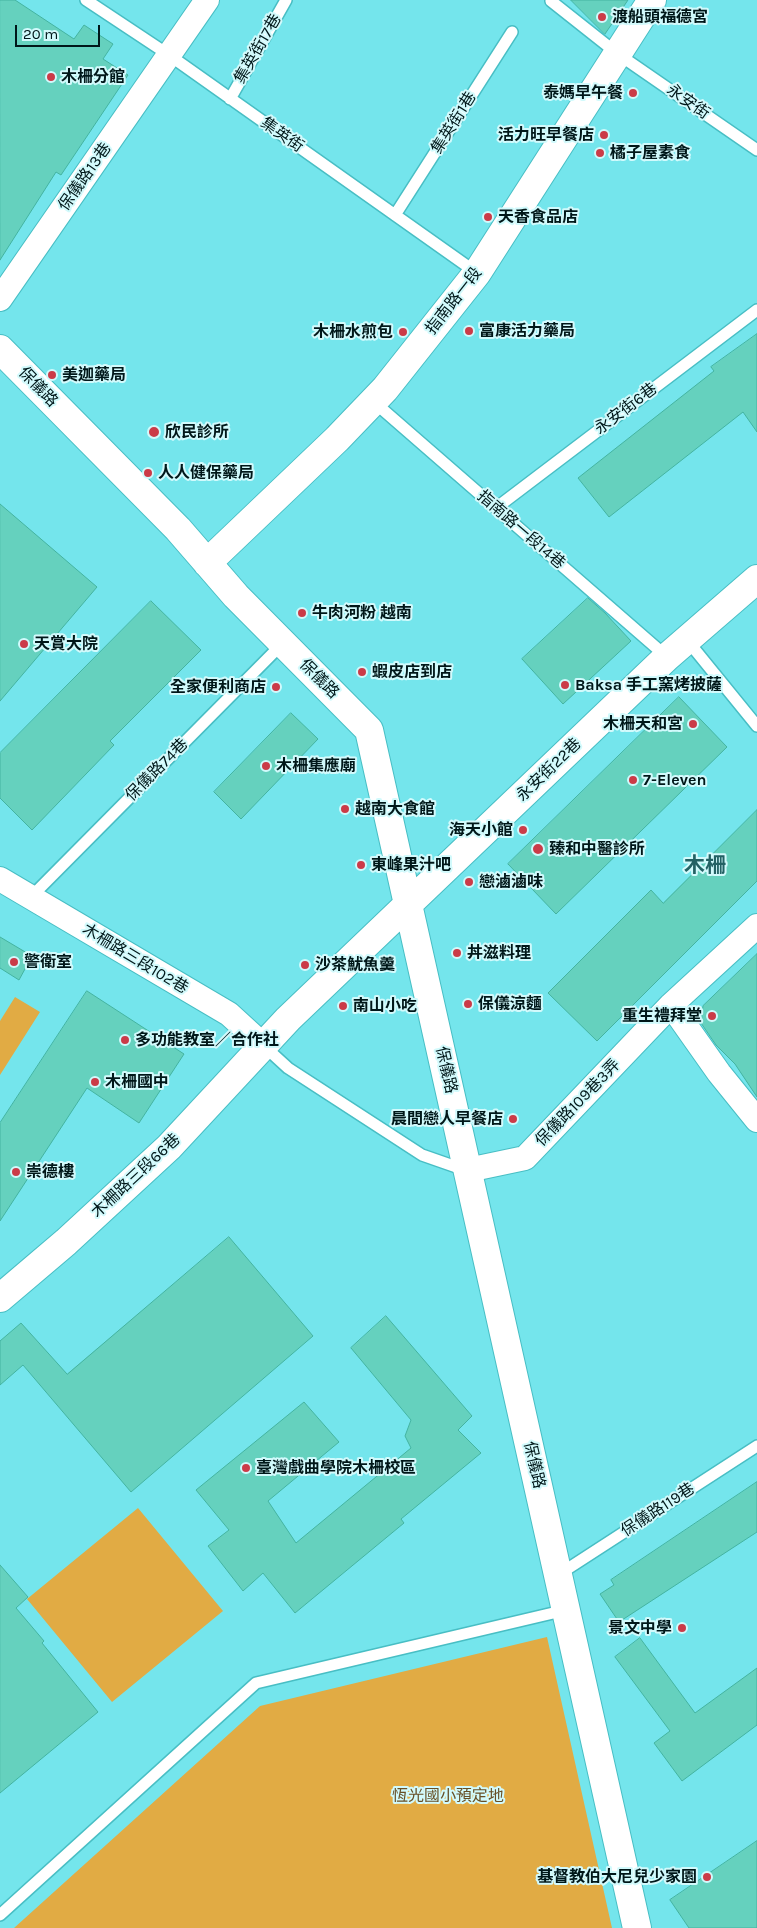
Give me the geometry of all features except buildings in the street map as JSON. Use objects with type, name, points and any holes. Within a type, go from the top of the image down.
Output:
[{"type":"street","name":"保儀路13巷","points":[[0,299],[207,0]]},
{"type":"street","name":"指南路一段","points":[[207,563],[374,402],[477,273],[652,0]]},
{"type":"street","name":"保儀路","points":[[0,349],[178,529],[236,596],[369,730],[637,1928]]},
{"type":"street","name":"永安街22巷","points":[[409,903],[677,649],[757,579]]},
{"type":"street","name":"木柵路三段102巷","points":[[0,879],[229,1014],[264,1046]]},
{"type":"street","points":[[264,1046],[288,1019],[409,903]]},
{"type":"street","name":"保儀路109巷3弄","points":[[468,1170],[525,1158],[671,1006],[757,926]]},
{"type":"street","points":[[671,1006],[719,1073],[757,1120]]},
{"type":"street","name":"木柵路三段66巷","points":[[0,1298],[66,1242],[169,1147],[264,1046]]},
{"type":"lane","name":"集英街","points":[[86,0],[169,55],[477,273]]},
{"type":"lane","name":"集英街17巷","points":[[230,98],[286,0]]},
{"type":"lane","name":"永安街","points":[[551,1],[618,54],[757,150]]},
{"type":"lane","name":"集英街1巷","points":[[395,215],[512,32]]},
{"type":"lane","name":"永安街6巷","points":[[496,508],[757,310]]},
{"type":"lane","name":"指南路一段14巷","points":[[374,402],[496,508],[677,649],[757,726]]},
{"type":"lane","name":"保儀路74巷","points":[[31,898],[283,643]]},
{"type":"lane","name":"木柵路三段102巷","points":[[264,1046],[288,1068],[422,1155],[468,1170]]},
{"type":"lane","name":"保儀路119巷","points":[[558,1575],[757,1446]]},
{"type":"lane","points":[[0,1915],[256,1683],[566,1610]]},
{"type":"green space","points":[[15,997],[40,1012],[0,1075],[0,1021]]},
{"type":"green space","points":[[138,1508],[223,1611],[112,1702],[27,1599]]},
{"type":"green space","name":"恆光國小預定地","points":[[547,1637],[612,1928],[14,1928],[260,1706]]},
{"type":"place","name":"渡船頭福德宮","points":[[602,17]]},
{"type":"place","name":"木柵分館","points":[[51,77]]},
{"type":"place","name":"泰媽早午餐","points":[[633,93]]},
{"type":"place","name":"活力旺早餐店","points":[[604,135]]},
{"type":"place","name":"橘子屋素食","points":[[600,153]]},
{"type":"place","name":"天香食品店","points":[[488,217]]},
{"type":"place","name":"富康活力藥局","points":[[469,331]]},
{"type":"place","name":"木柵水煎包","points":[[403,332]]},
{"type":"place","name":"美迦藥局","points":[[52,375]]},
{"type":"place","name":"欣民診所","points":[[154,432]]},
{"type":"place","name":"人人健保藥局","points":[[148,473]]},
{"type":"place","name":"牛肉河粉 越南","points":[[302,613]]},
{"type":"place","name":"天賞大院","points":[[24,644]]},
{"type":"place","name":"蝦皮店到店","points":[[362,672]]},
{"type":"place","name":"Baksa 手工窯烤披薩","points":[[565,685]]},
{"type":"place","name":"全家便利商店","points":[[276,687]]},
{"type":"place","name":"木柵天和宮","points":[[693,724]]},
{"type":"place","name":"木柵集應廟","points":[[266,766]]},
{"type":"place","name":"7-Eleven","points":[[633,780]]},
{"type":"place","name":"越南大食館","points":[[345,809]]},
{"type":"place","name":"海天小館","points":[[523,830]]},
{"type":"place","name":"臻和中醫診所","points":[[538,849]]},
{"type":"place","name":"東峰果汁吧","points":[[361,865]]},
{"type":"place","name":"戀滷滷味","points":[[469,882]]},
{"type":"place","name":"丼滋料理","points":[[457,953]]},
{"type":"place","name":"警衛室","points":[[14,962]]},
{"type":"place","name":"沙茶魷魚羹","points":[[305,965]]},
{"type":"place","name":"保儀涼麵","points":[[468,1004]]},
{"type":"place","name":"南山小吃","points":[[343,1006]]},
{"type":"place","name":"重生禮拜堂","points":[[712,1016]]},
{"type":"place","name":"多功能教室／合作社","points":[[125,1040]]},
{"type":"place","name":"木柵國中","points":[[95,1082]]},
{"type":"place","name":"晨間戀人早餐店","points":[[513,1119]]},
{"type":"place","name":"崇德樓","points":[[16,1172]]},
{"type":"place","name":"臺灣戲曲學院木柵校區","points":[[246,1468]]},
{"type":"place","name":"景文中學","points":[[682,1628]]},
{"type":"place","name":"基督教伯大尼兒少家園","points":[[707,1877]]},
{"type":"district","name":"木柵","points":[[705,866]]}]
